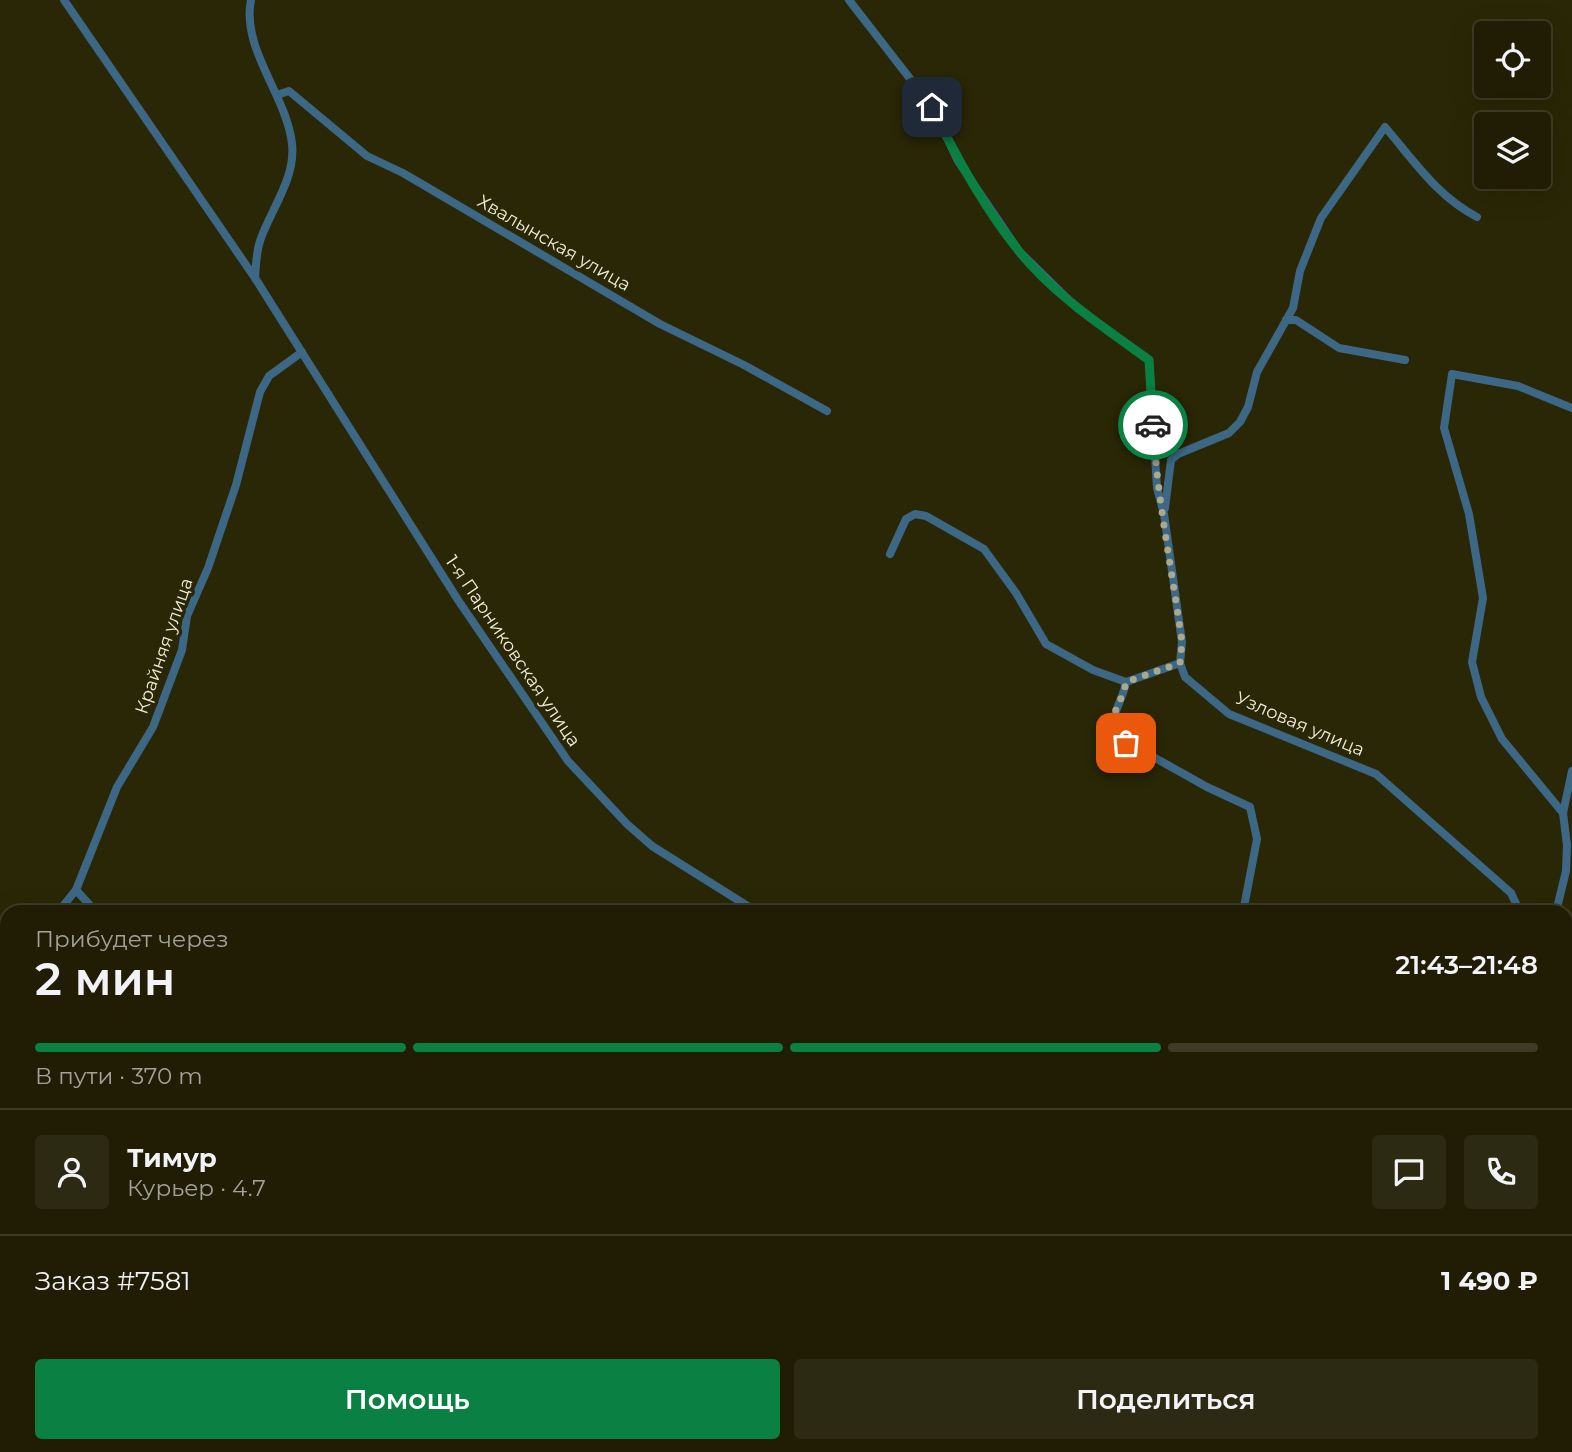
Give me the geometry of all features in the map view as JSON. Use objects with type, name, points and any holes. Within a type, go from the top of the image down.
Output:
[{"type":"street","name":"1-я Парниковская улица","points":[[64,0],[255,278],[458,600],[568,761],[626,824],[652,846],[746,905]]},
{"type":"street","points":[[251,0],[251,25],[293,146],[280,197],[260,241],[255,278]]},
{"type":"street","points":[[849,0],[932,107],[958,161],[1018,251],[1077,308],[1149,360],[1157,488],[1164,514],[1182,642],[1180,663],[1126,682],[1093,670],[1046,644],[984,549],[926,516],[915,514],[906,519],[890,554]]},
{"type":"street","name":"Хвалынская улица","points":[[276,95],[289,91],[367,156],[403,173],[660,324],[744,365],[827,411]]},
{"type":"street","points":[[1164,514],[1171,460],[1178,454],[1228,433],[1240,422],[1248,407],[1257,372],[1293,308],[1300,271],[1321,218],[1385,127],[1436,189],[1453,204],[1478,217]]},
{"type":"street","points":[[1286,320],[1296,320],[1339,348],[1405,360]]},
{"type":"street","name":"Крайняя улица","points":[[64,905],[76,890],[117,787],[153,727],[182,650],[187,616],[208,568],[236,485],[260,392],[269,376],[302,352]]},
{"type":"street","points":[[1563,813],[1503,739],[1481,697],[1472,662],[1483,598],[1469,514],[1444,428],[1452,374],[1518,386],[1572,408]]},
{"type":"street","name":"Узловая улица","points":[[1180,663],[1185,677],[1229,714],[1376,774],[1511,892],[1518,905]]},
{"type":"street","points":[[1126,682],[1112,726],[1116,736],[1207,787],[1250,807],[1256,839],[1244,905]]},
{"type":"street","points":[[1558,905],[1566,870],[1567,845],[1563,813],[1572,771]]},
{"type":"street","points":[[76,890],[90,905]]},
{"type":"way so far","points":[[1126,743],[1116,736],[1112,726],[1126,682],[1180,663],[1182,642],[1164,514],[1157,488],[1153,425]]},
{"type":"route","points":[[932,107],[958,161],[1018,251],[1077,308],[1149,360],[1153,425]]}]
